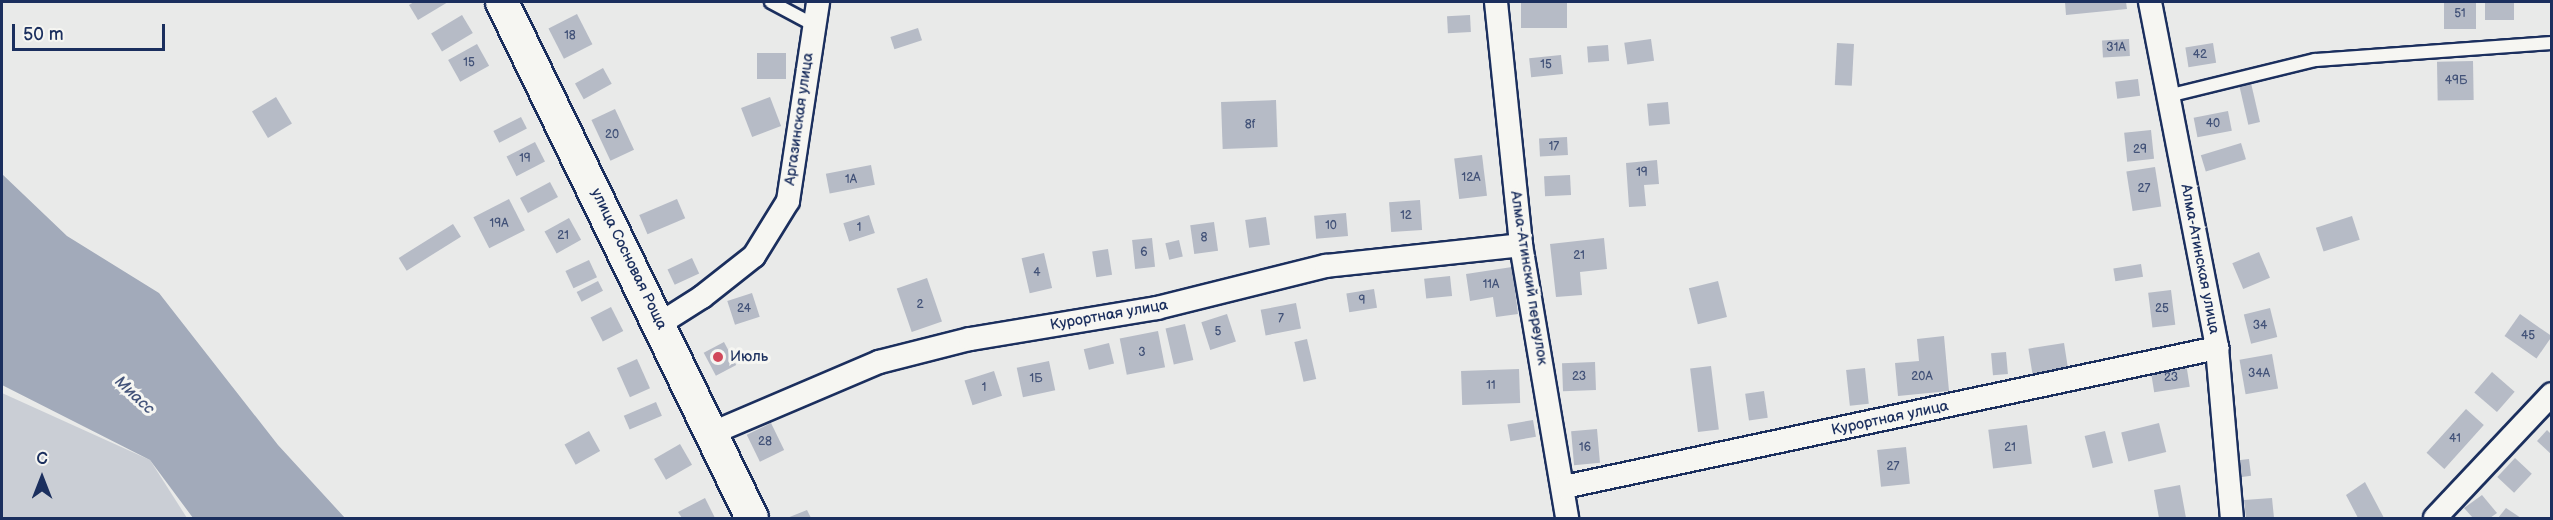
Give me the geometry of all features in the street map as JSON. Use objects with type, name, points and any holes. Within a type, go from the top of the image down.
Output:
[{"type":"main road","name":"улица Сосновая Роща","points":[[502,2],[661,323],[710,434],[752,519]]},
{"type":"street","name":"Аргазинская улица","points":[[661,323],[702,297],[754,256],[788,201],[812,24],[818,2]]},
{"type":"street","name":"Алма-Атинский переулок","points":[[1496,2],[1521,245],[1564,487],[1567,519]]},
{"type":"street","name":"Алма-Атинская улица","points":[[2150,2],[2217,348],[2232,519]]},
{"type":"street","name":"Курортная улица","points":[[710,434],[879,362],[970,339],[1156,308],[1326,266],[1521,245]]},
{"type":"street","name":"Курортная улица","points":[[1564,487],[2217,348]]},
{"type":"street","points":[[2435,519],[2552,394]]},
{"type":"lane","points":[[771,2],[812,24]]},
{"type":"lane","points":[[2168,96],[2315,60],[2552,43]]},
{"type":"shaded area","points":[[2,393],[150,460],[187,518],[2,518]]},
{"type":"water","name":"Миасс","points":[[2,174],[67,236],[159,293],[278,445],[345,518],[193,518],[150,460],[2,385]]},
{"type":"building","points":[[414,2],[448,2],[418,20],[409,5]]},
{"type":"building","points":[[1521,2],[1567,2],[1567,28],[1521,28]]},
{"type":"building","points":[[2065,2],[2126,2],[2127,9],[2066,15]]},
{"type":"building","points":[[2444,2],[2476,2],[2476,29],[2444,29]]},
{"type":"building","points":[[2485,2],[2514,2],[2514,20],[2485,20]]},
{"type":"building","points":[[577,14],[592,44],[564,59],[548,29]]},
{"type":"building","points":[[462,15],[473,33],[442,52],[431,34]]},
{"type":"building","points":[[1470,15],[1471,32],[1448,33],[1447,16]]},
{"type":"building","points":[[918,28],[922,40],[894,49],[890,37]]},
{"type":"building","points":[[1651,39],[1654,61],[1627,65],[1624,43]]},
{"type":"building","points":[[2129,39],[2130,56],[2103,57],[2102,40]]},
{"type":"building","points":[[1837,43],[1854,44],[1852,86],[1835,85]]},
{"type":"building","points":[[2213,43],[2216,63],[2188,67],[2185,47]]},
{"type":"building","points":[[477,44],[489,66],[460,82],[448,60]]},
{"type":"building","points":[[1608,45],[1609,61],[1588,62],[1587,46]]},
{"type":"building","points":[[757,53],[786,53],[786,79],[757,79]]},
{"type":"building","points":[[1561,55],[1563,74],[1531,77],[1529,58]]},
{"type":"building","points":[[2473,61],[2474,100],[2438,101],[2437,62]]},
{"type":"building","points":[[603,68],[612,84],[584,99],[575,84]]},
{"type":"building","points":[[2138,79],[2140,96],[2117,99],[2115,82]]},
{"type":"building","points":[[2251,83],[2260,122],[2248,125],[2239,86]]},
{"type":"building","points":[[276,97],[292,124],[268,138],[252,111]]},
{"type":"building","points":[[770,97],[781,126],[752,137],[741,108]]},
{"type":"building","points":[[1276,100],[1278,147],[1223,149],[1221,102]]},
{"type":"building","points":[[1668,102],[1670,124],[1649,126],[1647,104]]},
{"type":"building","points":[[615,109],[634,150],[610,161],[591,120]]},
{"type":"building","points":[[2228,111],[2232,131],[2197,137],[2194,118]]},
{"type":"building","points":[[521,117],[527,129],[499,143],[493,131]]},
{"type":"building","points":[[2151,130],[2154,159],[2127,162],[2124,133]]},
{"type":"building","points":[[1567,137],[1568,155],[1540,156],[1539,138]]},
{"type":"building","points":[[535,142],[545,162],[516,176],[506,157]]},
{"type":"building","points":[[2241,143],[2246,159],[2206,172],[2201,155]]},
{"type":"building","points":[[1482,155],[1487,196],[1459,199],[1454,158]]},
{"type":"building","points":[[1657,160],[1659,184],[1644,185],[1646,206],[1629,207],[1626,163]]},
{"type":"building","points":[[871,165],[875,185],[830,193],[826,174]]},
{"type":"building","points":[[2155,167],[2161,207],[2133,211],[2126,172]]},
{"type":"building","points":[[1570,175],[1571,195],[1545,196],[1544,176]]},
{"type":"building","points":[[550,182],[558,197],[528,213],[520,198]]},
{"type":"building","points":[[509,199],[525,230],[489,248],[473,217]]},
{"type":"building","points":[[677,199],[685,218],[647,234],[639,215]]},
{"type":"building","points":[[1420,200],[1422,230],[1391,232],[1389,202]]},
{"type":"building","points":[[1346,213],[1348,236],[1316,239],[1314,216]]},
{"type":"building","points":[[869,215],[875,233],[849,241],[843,223]]},
{"type":"building","points":[[2352,216],[2360,240],[2324,252],[2316,228]]},
{"type":"building","points":[[1266,217],[1270,245],[1249,248],[1245,220]]},
{"type":"building","points":[[569,218],[581,240],[557,253],[545,232]]},
{"type":"building","points":[[1214,222],[1218,251],[1194,254],[1190,225]]},
{"type":"building","points":[[453,224],[461,237],[407,271],[399,258]]},
{"type":"building","points":[[1152,238],[1155,267],[1135,269],[1132,240]]},
{"type":"building","points":[[1604,238],[1607,269],[1580,272],[1582,295],[1556,297],[1550,244]]},
{"type":"building","points":[[1179,240],[1183,257],[1169,260],[1165,243]]},
{"type":"building","points":[[1108,249],[1112,275],[1096,277],[1092,252]]},
{"type":"building","points":[[2259,252],[2270,278],[2243,289],[2232,263]]},
{"type":"building","points":[[1044,253],[1052,288],[1030,293],[1022,258]]},
{"type":"building","points":[[692,258],[699,273],[675,285],[668,269]]},
{"type":"building","points":[[589,260],[597,277],[573,288],[565,271]]},
{"type":"building","points":[[2141,264],[2143,277],[2115,281],[2113,268]]},
{"type":"building","points":[[1512,267],[1518,314],[1496,317],[1493,297],[1470,301],[1466,274]]},
{"type":"building","points":[[1450,276],[1452,296],[1426,299],[1424,279]]},
{"type":"building","points":[[927,278],[942,321],[912,332],[897,288]]},
{"type":"building","points":[[598,281],[603,291],[582,302],[577,292]]},
{"type":"building","points":[[1718,281],[1727,317],[1698,324],[1689,288]]},
{"type":"building","points":[[1374,289],[1377,308],[1349,312],[1346,293]]},
{"type":"building","points":[[2171,290],[2175,325],[2152,328],[2148,293]]},
{"type":"building","points":[[752,293],[760,317],[735,325],[727,301]]},
{"type":"building","points":[[1296,303],[1301,329],[1266,335],[1261,310]]},
{"type":"building","points":[[611,307],[623,331],[603,341],[591,317]]},
{"type":"building","points":[[2270,308],[2277,337],[2251,344],[2244,315]]},
{"type":"building","points":[[1227,314],[1236,342],[1210,350],[1201,322]]},
{"type":"building","points":[[2520,314],[2552,336],[2536,358],[2505,336]]},
{"type":"building","points":[[1185,324],[1193,360],[1174,365],[1166,328]]},
{"type":"building","points":[[1158,331],[1165,367],[1127,375],[1120,338]]},
{"type":"building","points":[[1944,336],[1949,391],[1898,396],[1895,363],[1919,361],[1917,339]]},
{"type":"building","points":[[1307,339],[1316,379],[1304,382],[1294,342]]},
{"type":"building","points":[[724,342],[736,365],[716,376],[704,353]]},
{"type":"building","points":[[1109,343],[1114,363],[1089,370],[1084,349]]},
{"type":"building","points":[[2064,343],[2068,369],[2033,374],[2028,349]]},
{"type":"building","points":[[2006,352],[2008,374],[1993,375],[1991,353]]},
{"type":"building","points":[[2272,354],[2278,388],[2246,394],[2240,360]]},
{"type":"building","points":[[637,359],[650,388],[630,397],[617,368]]},
{"type":"building","points":[[1049,361],[1055,390],[1023,397],[1017,368]]},
{"type":"building","points":[[1595,362],[1596,390],[1563,391],[1562,363]]},
{"type":"building","points":[[2186,363],[2190,387],[2154,392],[2150,369]]},
{"type":"building","points":[[1711,366],[1719,430],[1698,432],[1690,369]]},
{"type":"building","points":[[1865,368],[1869,404],[1850,406],[1846,370]]},
{"type":"building","points":[[1519,369],[1520,403],[1462,405],[1461,371]]},
{"type":"building","points":[[994,371],[1002,396],[973,405],[965,381]]},
{"type":"building","points":[[2492,372],[2515,392],[2497,412],[2474,392]]},
{"type":"building","points":[[1764,391],[1768,418],[1749,420],[1745,394]]},
{"type":"building","points":[[656,402],[662,416],[630,429],[624,416]]},
{"type":"building","points":[[2466,409],[2484,425],[2444,469],[2427,453]]},
{"type":"building","points":[[1533,420],[1536,437],[1510,441],[1507,425]]},
{"type":"building","points":[[771,423],[784,450],[760,462],[747,435]]},
{"type":"building","points":[[2159,423],[2166,452],[2128,462],[2121,432]]},
{"type":"building","points":[[2027,425],[2032,464],[1993,468],[1988,430]]},
{"type":"building","points":[[1597,429],[1600,463],[1574,465],[1571,431]]},
{"type":"building","points":[[2547,430],[2552,435],[2552,455],[2537,441]]},
{"type":"building","points":[[589,431],[600,451],[576,465],[565,445]]},
{"type":"building","points":[[2105,431],[2113,463],[2093,468],[2085,436]]},
{"type":"building","points":[[680,444],[692,465],[666,480],[654,459]]},
{"type":"building","points":[[1906,447],[1910,484],[1881,487],[1877,450]]},
{"type":"building","points":[[2515,458],[2532,474],[2514,493],[2497,477]]},
{"type":"building","points":[[2249,459],[2251,476],[2240,477],[2238,460]]},
{"type":"building","points":[[2365,482],[2384,518],[2358,518],[2346,495]]},
{"type":"building","points":[[2180,485],[2186,518],[2159,518],[2154,490]]},
{"type":"building","points":[[2482,495],[2497,513],[2490,518],[2473,518],[2464,508]]},
{"type":"building","points":[[705,498],[715,518],[682,518],[678,512]]},
{"type":"building","points":[[2272,498],[2274,518],[2246,518],[2244,500]]},
{"type":"building","points":[[2506,508],[2521,518],[2498,518]]},
{"type":"building","points":[[807,510],[811,518],[787,518]]},
{"type":"place","name":"Июль","points":[[718,357]]}]
